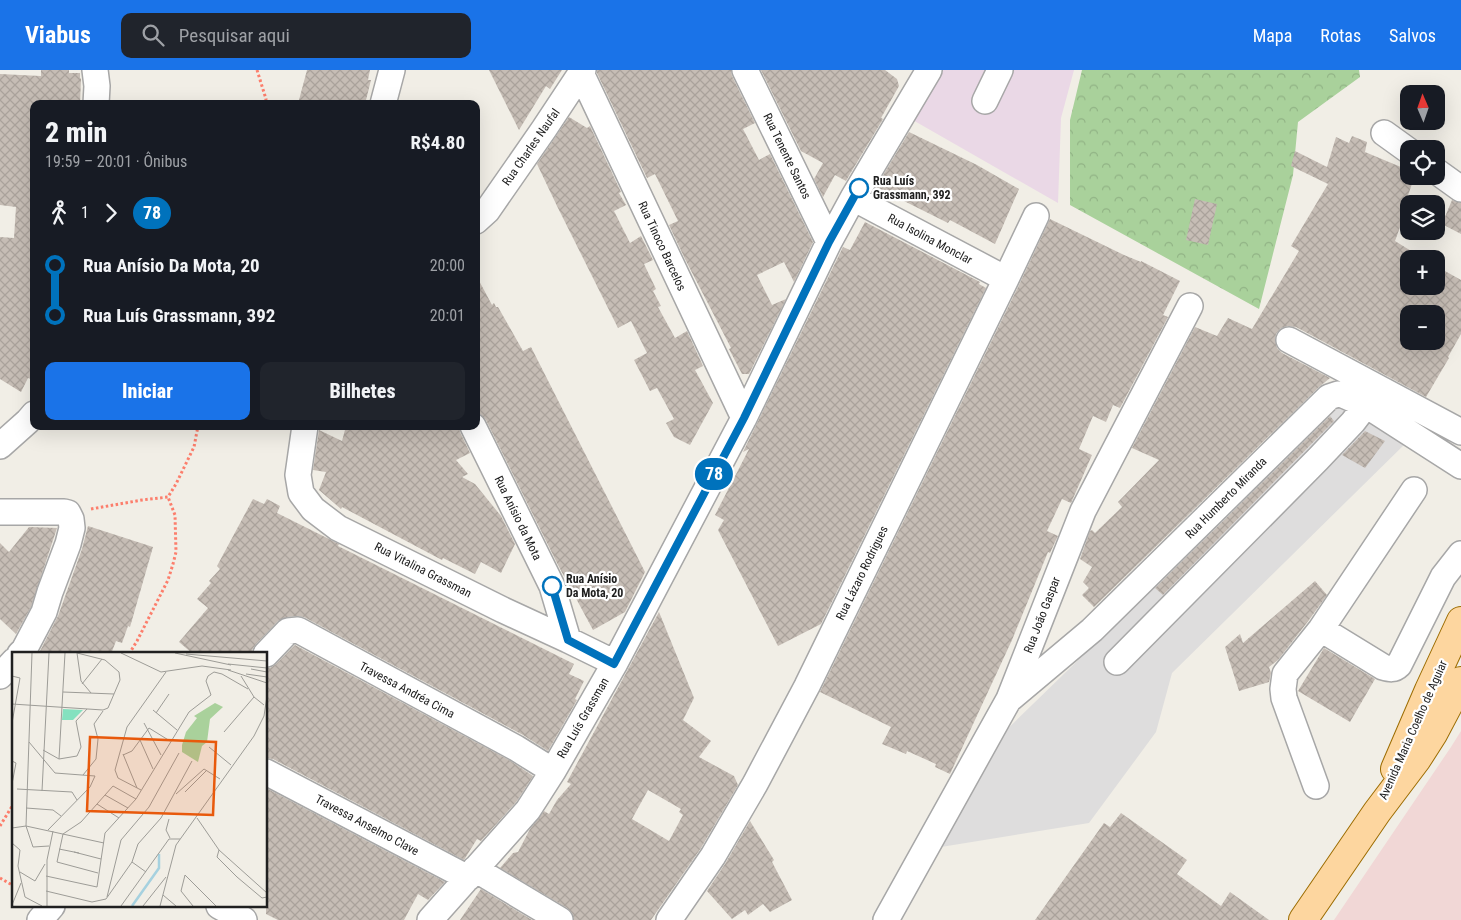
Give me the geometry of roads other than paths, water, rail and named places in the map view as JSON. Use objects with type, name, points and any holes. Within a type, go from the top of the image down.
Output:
[{"type":"main road","name":"Avenida Maria Coelho de Aguiar","points":[[1377,812],[1429,690],[1461,621]]},
{"type":"main road","name":"Avenida Maria Coelho de Aguiar","points":[[1303,920],[1377,812],[1428,742],[1458,693]]},
{"type":"street","points":[[95,70],[96,100]]},
{"type":"street","points":[[384,100],[392,70]]},
{"type":"street","name":"Rua Tenente Santos","points":[[744,70],[829,242]]},
{"type":"street","points":[[986,101],[1000,70]]},
{"type":"street","name":"Rua Charles Naufal","points":[[480,217],[544,129],[582,72]]},
{"type":"street","name":"Rua Tinoco Barcelos","points":[[582,72],[744,418]]},
{"type":"street","name":"Rua Luís Grassman","points":[[430,920],[528,810],[554,771],[614,664],[744,418],[852,198],[923,72]]},
{"type":"street","points":[[1384,133],[1400,145]]},
{"type":"street","points":[[1445,177],[1461,189]]},
{"type":"street","name":"Rua Isolina Monclar","points":[[852,198],[1006,279]]},
{"type":"street","name":"Rua Lázaro Rodrigues","points":[[669,920],[713,856],[755,784],[807,686],[1036,216]]},
{"type":"street","name":"Rua João Gaspar","points":[[886,920],[1009,700],[1083,511],[1190,306]]},
{"type":"street","points":[[1289,340],[1461,432]]},
{"type":"street","name":"Rua Humberto Miranda","points":[[1009,700],[1092,630],[1329,397],[1338,394],[1343,395],[1366,406],[1461,466]]},
{"type":"street","points":[[1117,662],[1318,460],[1366,406]]},
{"type":"street","points":[[0,446],[30,419]]},
{"type":"street","name":"Rua Vitalina Grassman","points":[[304,430],[298,476],[301,493],[313,509],[338,528],[614,664]]},
{"type":"street","name":"Rua Anísio da Mota","points":[[475,430],[552,586],[568,640]]},
{"type":"street","points":[[1316,786],[1288,709],[1283,689],[1285,674],[1322,629],[1414,490]]},
{"type":"street","points":[[0,512],[60,511],[68,513],[72,519],[68,544],[44,612],[22,652]]},
{"type":"street","points":[[1322,629],[1383,667],[1390,670],[1396,668],[1443,577],[1459,560]]},
{"type":"street","name":"Travessa Andréa Cima","points":[[268,652],[288,631],[298,630],[516,748],[554,771]]},
{"type":"street","points":[[0,676],[12,663]]},
{"type":"street","name":"Travessa Anselmo Clave","points":[[268,773],[560,920]]},
{"type":"street","points":[[223,908],[244,920]]},
{"type":"place","name":"Rua Luís Grassmann, 392","points":[[859,188]]},
{"type":"place","name":"Rua Anísio Da Mota, 20","points":[[552,586]]}]
